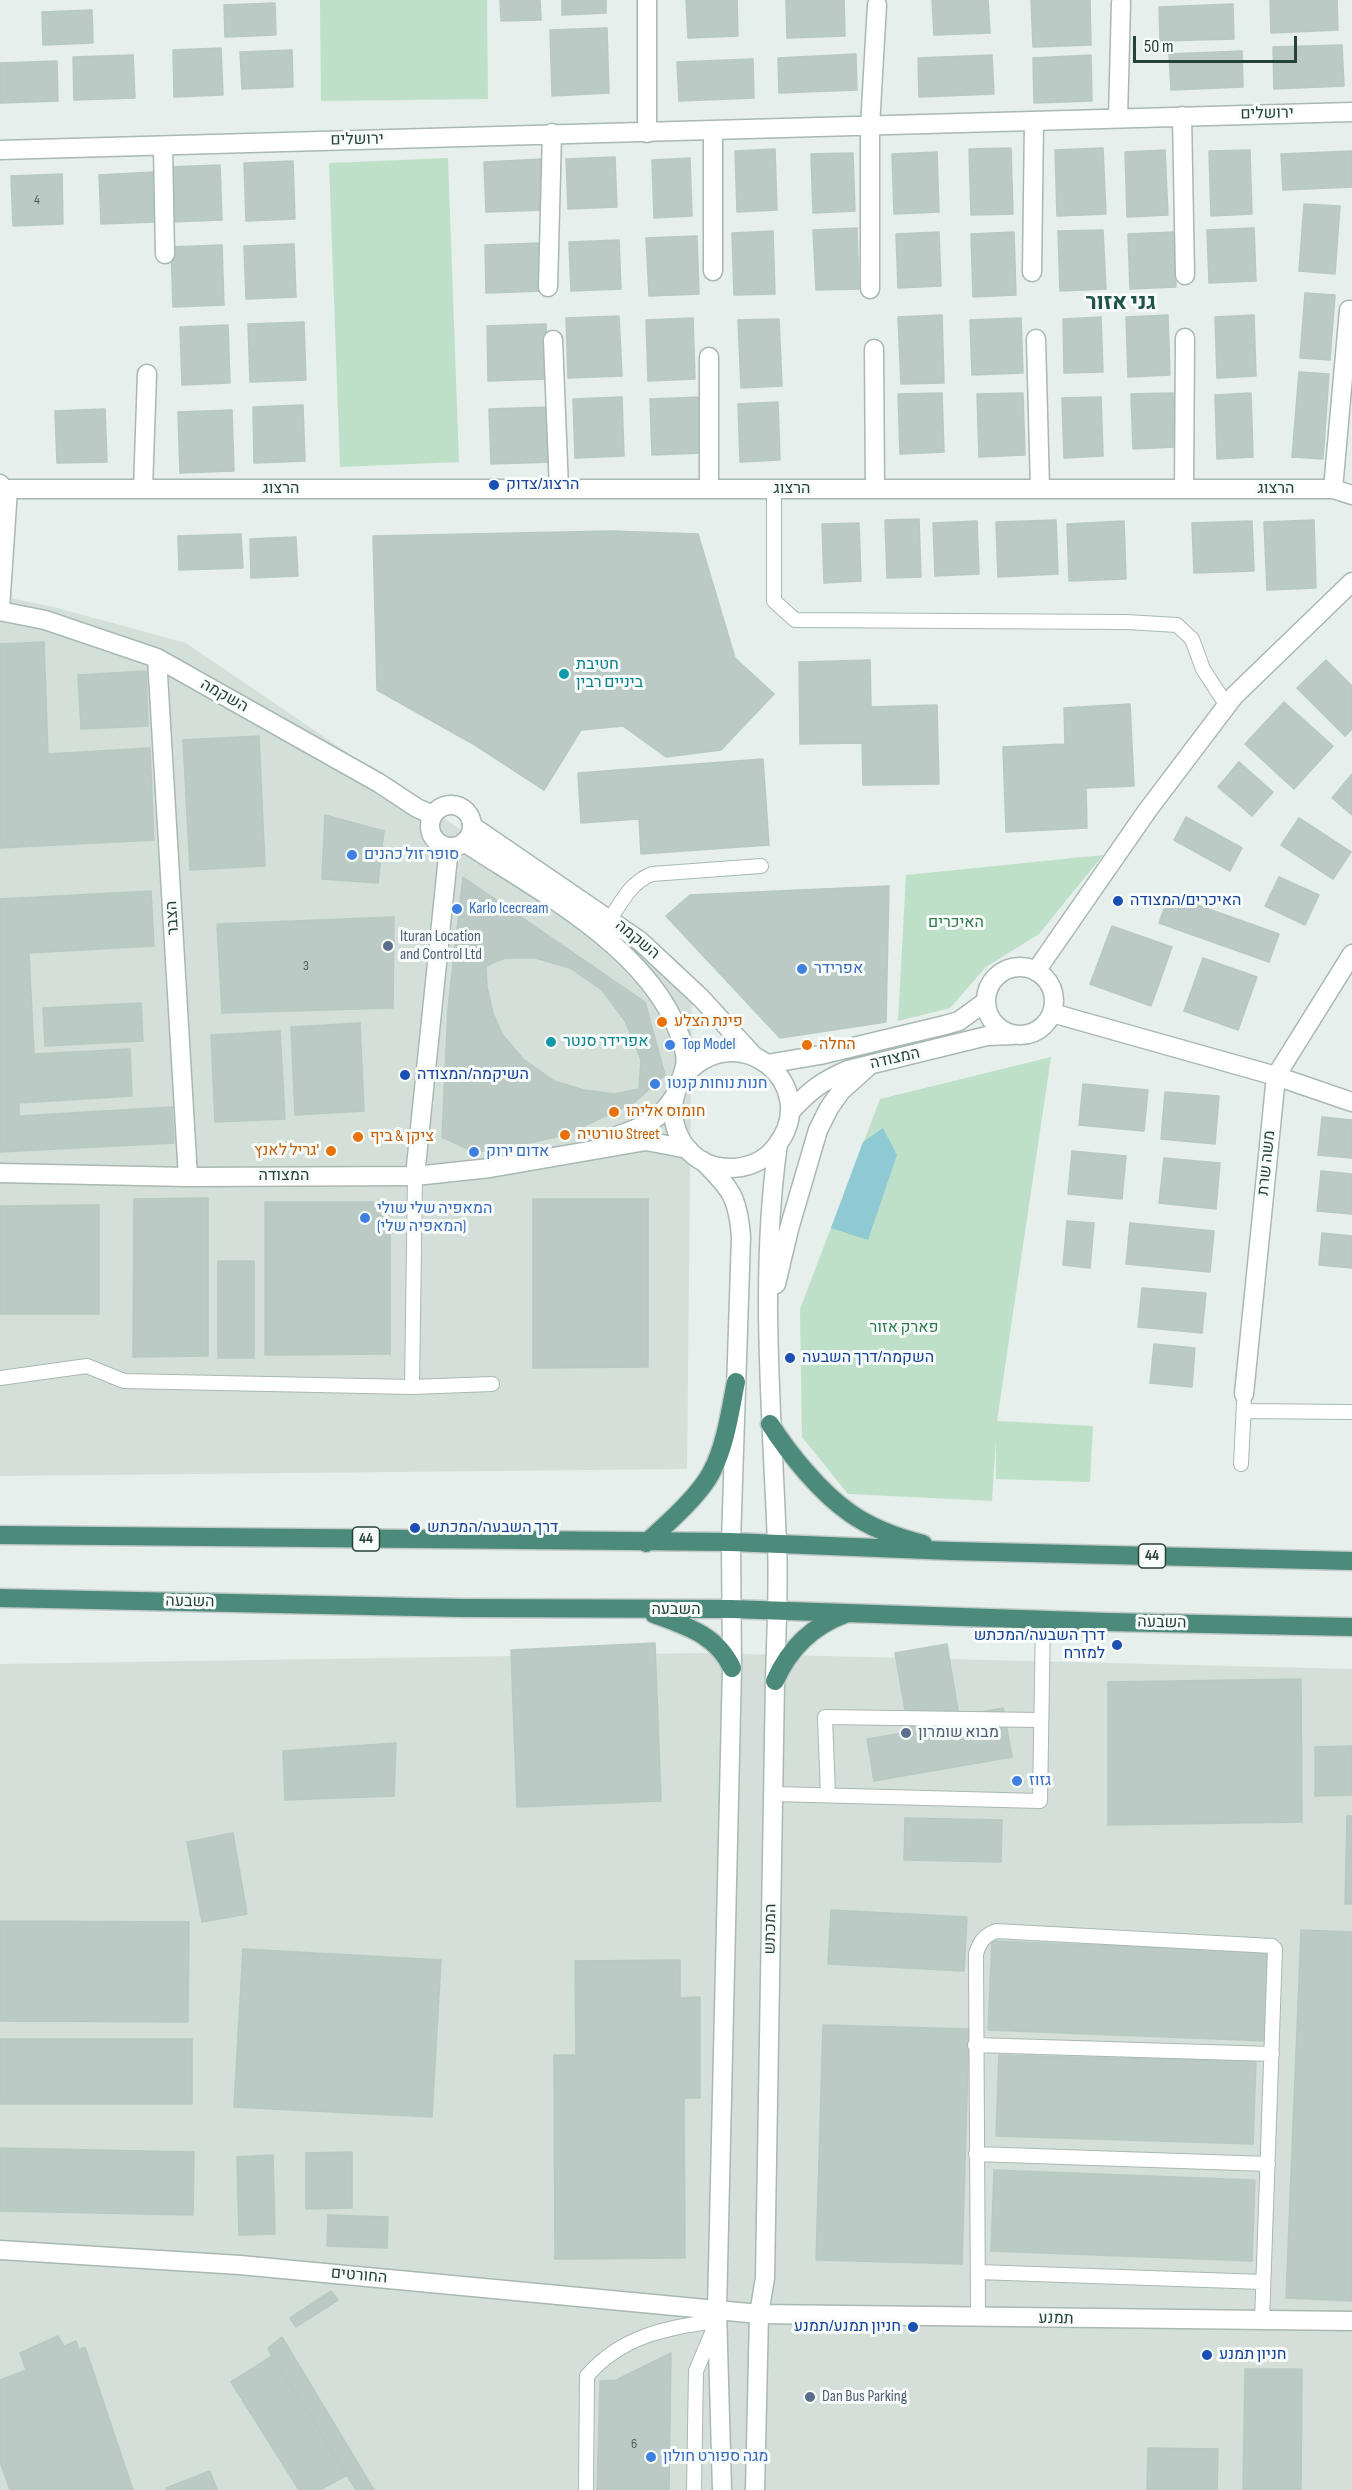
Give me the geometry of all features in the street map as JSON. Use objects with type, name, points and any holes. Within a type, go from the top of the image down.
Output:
[{"type":"highway","points":[[646,1543],[711,1474],[720,1453],[736,1382]]},
{"type":"highway","points":[[770,1424],[788,1452],[850,1513],[876,1527],[912,1541],[951,1551]]},
{"type":"highway","name":"44","points":[[0,1535],[646,1543],[731,1542],[951,1551],[1352,1561]]},
{"type":"highway","name":"השבעה","points":[[0,1598],[641,1610],[731,1609],[1043,1620],[1352,1627]]},
{"type":"highway","points":[[641,1610],[697,1630],[722,1650],[732,1668]]},
{"type":"highway","points":[[775,1681],[783,1663],[806,1636],[829,1620],[850,1612]]},
{"type":"street","points":[[647,0],[647,133]]},
{"type":"street","points":[[1118,118],[1120,3]]},
{"type":"street","points":[[870,289],[870,126],[877,5]]},
{"type":"street","name":"ירושלים","points":[[0,150],[1352,112]]},
{"type":"street","points":[[1182,116],[1185,275]]},
{"type":"street","points":[[1032,272],[1034,121]]},
{"type":"street","points":[[713,130],[713,271]]},
{"type":"street","points":[[548,286],[552,133]]},
{"type":"street","points":[[163,147],[165,254]]},
{"type":"street","points":[[1333,489],[1349,310]]},
{"type":"street","points":[[1184,488],[1185,338]]},
{"type":"street","points":[[1036,339],[1040,488]]},
{"type":"street","points":[[553,340],[559,489]]},
{"type":"street","points":[[874,350],[875,489]]},
{"type":"street","points":[[709,357],[709,489]]},
{"type":"street","points":[[143,489],[147,374]]},
{"type":"street","points":[[0,610],[4,487]]},
{"type":"street","name":"הרצוג","points":[[4,487],[143,489],[1184,488],[1333,489],[1352,495]]},
{"type":"street","points":[[1036,970],[1147,811],[1234,696],[1352,582]]},
{"type":"street","name":"השקמה","points":[[0,610],[45,620],[157,658],[379,783],[417,808],[433,815]]},
{"type":"street","name":"הצבר","points":[[157,658],[188,1177]]},
{"type":"street","points":[[416,1176],[462,838],[468,814],[457,806],[444,806],[433,815],[430,822],[432,836],[436,841],[462,838]]},
{"type":"street","name":"השקמה","points":[[462,838],[610,919],[669,966],[761,1060]]},
{"type":"street","name":"השקמה","points":[[462,838],[580,919],[633,964],[659,995],[680,1034],[686,1062],[683,1077]]},
{"type":"street","name":"משה שרת","points":[[1244,1402],[1276,1076],[1352,954]]},
{"type":"street","points":[[1024,967],[1036,970],[1052,988],[1054,1001],[1052,1013],[1037,1031],[1026,1035],[1013,1035],[1002,1031],[993,1023],[988,1014],[985,1002],[987,990],[1002,972],[1024,967]]},
{"type":"street","name":"המצודה","points":[[761,1060],[820,1055],[945,1025],[959,1021],[985,1002]]},
{"type":"street","points":[[1052,1013],[1276,1076],[1352,1102]]},
{"type":"street","name":"המצודה","points":[[789,1112],[812,1088],[830,1077],[987,1036],[1013,1035]]},
{"type":"street","points":[[703,1161],[727,1168],[747,1166],[764,1158],[778,1144],[786,1130],[789,1112],[784,1085],[779,1076],[761,1060],[735,1052],[714,1054],[695,1064],[683,1077],[674,1097],[674,1119],[677,1132],[688,1149],[703,1161],[732,1192],[739,1212],[741,1237],[731,1542],[732,1668],[717,2316],[722,2490]]},
{"type":"street","points":[[768,1320],[789,1229],[818,1130],[841,1091],[870,1065]]},
{"type":"street","name":"המצודה","points":[[567,1155],[654,1121],[665,1113],[674,1097]]},
{"type":"street","name":"המצודה","points":[[0,1173],[188,1177],[416,1176],[490,1168],[646,1141],[688,1149]]},
{"type":"street","points":[[768,1320],[771,1193],[778,1144]]},
{"type":"street","name":"המכתש","points":[[755,2490],[759,2314],[765,2278],[778,1611],[768,1320]]},
{"type":"street","name":"החורטים","points":[[0,2250],[240,2265],[717,2316]]},
{"type":"street","points":[[717,2316],[759,2314]]},
{"type":"street","name":"תמנע","points":[[759,2314],[1352,2322]]},
{"type":"lane","points":[[774,489],[774,601],[795,620],[1126,622],[1177,625],[1192,639],[1203,669],[1227,706]]},
{"type":"lane","points":[[610,919],[630,889],[641,879],[652,874],[762,866]]},
{"type":"lane","points":[[412,1387],[416,1176]]},
{"type":"lane","points":[[0,1378],[43,1370],[87,1366],[124,1381],[412,1387],[492,1384]]},
{"type":"lane","points":[[1241,1464],[1244,1402],[1352,1412]]},
{"type":"lane","points":[[774,1794],[1040,1802],[1043,1620]]},
{"type":"lane","points":[[828,1795],[825,1717],[1040,1720]]},
{"type":"lane","points":[[978,2318],[976,1954],[979,1943],[996,1931],[1272,1946],[1276,1952],[1262,2320]]},
{"type":"lane","points":[[975,2045],[1272,2054]]},
{"type":"lane","points":[[976,2154],[1268,2164]]},
{"type":"lane","points":[[978,2272],[1263,2282]]},
{"type":"lane","points":[[586,2490],[587,2376],[600,2361],[637,2338],[717,2316]]},
{"type":"lane","points":[[694,2490],[696,2372],[717,2316]]},
{"type":"shaded area","points":[[0,596],[54,607],[186,643],[692,987],[687,1469],[0,1476]]},
{"type":"shaded area","points":[[704,1653],[1352,1669],[1352,2490],[0,2490],[0,1664]]},
{"type":"green space","points":[[320,0],[487,0],[488,99],[321,101]]},
{"type":"green space","points":[[448,158],[459,462],[340,467],[329,163]]},
{"type":"green space","name":"האיכרים","points":[[1103,855],[1039,934],[986,967],[950,1008],[898,1021],[906,875]]},
{"type":"green space","name":"פארק אזור","points":[[1051,1057],[997,1421],[1093,1426],[1090,1482],[996,1479],[996,1439],[992,1501],[848,1494],[802,1437],[800,1309],[880,1099]]},
{"type":"water","points":[[883,1128],[897,1155],[868,1240],[831,1228],[863,1142]]},
{"type":"building","points":[[500,0],[540,0],[541,20],[501,21]]},
{"type":"building","points":[[562,0],[606,0],[606,13],[562,15]]},
{"type":"building","points":[[686,0],[737,0],[738,36],[688,38]]},
{"type":"building","points":[[786,0],[844,0],[845,36],[787,38]]},
{"type":"building","points":[[932,0],[988,0],[990,33],[934,35]]},
{"type":"building","points":[[1031,0],[1090,0],[1091,45],[1033,47]]},
{"type":"building","points":[[1270,0],[1337,0],[1338,30],[1271,33]]},
{"type":"building","points":[[275,3],[276,35],[225,37],[224,5]]},
{"type":"building","points":[[1233,4],[1234,39],[1160,41],[1159,7]]},
{"type":"building","points":[[92,10],[93,43],[43,45],[42,12]]},
{"type":"building","points":[[607,28],[609,93],[552,96],[550,30]]},
{"type":"building","points":[[1342,45],[1344,86],[1274,89],[1273,47]]},
{"type":"building","points":[[221,48],[223,95],[174,97],[173,50]]},
{"type":"building","points":[[292,50],[293,87],[242,89],[240,52]]},
{"type":"building","points":[[1242,51],[1243,87],[1171,90],[1169,54]]},
{"type":"building","points":[[856,54],[857,90],[779,93],[778,58]]},
{"type":"building","points":[[133,55],[135,98],[74,100],[73,57]]},
{"type":"building","points":[[992,55],[994,94],[919,97],[918,58]]},
{"type":"building","points":[[1091,55],[1092,101],[1034,103],[1033,58]]},
{"type":"building","points":[[753,59],[754,98],[679,101],[677,62]]},
{"type":"building","points":[[57,61],[58,101],[0,103],[0,63]]},
{"type":"building","points":[[1011,148],[1013,214],[971,215],[969,149]]},
{"type":"building","points":[[1103,148],[1106,214],[1057,216],[1055,150]]},
{"type":"building","points":[[775,149],[777,210],[737,212],[735,151]]},
{"type":"building","points":[[1165,150],[1168,215],[1127,217],[1125,152]]},
{"type":"building","points":[[1250,150],[1252,214],[1211,216],[1209,151]]},
{"type":"building","points":[[1352,151],[1352,187],[1283,190],[1281,154]]},
{"type":"building","points":[[937,152],[939,212],[894,214],[892,154]]},
{"type":"building","points":[[853,153],[855,211],[813,213],[811,154]]},
{"type":"building","points":[[615,157],[617,207],[568,209],[566,159]]},
{"type":"building","points":[[690,158],[692,216],[654,218],[652,160]]},
{"type":"building","points":[[544,159],[546,210],[486,212],[484,162]]},
{"type":"building","points":[[293,161],[295,219],[246,221],[244,163]]},
{"type":"building","points":[[220,165],[222,220],[170,222],[168,167]]},
{"type":"building","points":[[153,172],[155,222],[101,224],[99,175]]},
{"type":"building","points":[[62,174],[63,224],[13,226],[11,176]]},
{"type":"building","points":[[1304,204],[1340,206],[1335,274],[1299,271]]},
{"type":"building","points":[[857,228],[859,289],[816,290],[813,230]]},
{"type":"building","points":[[1254,228],[1256,281],[1209,283],[1207,230]]},
{"type":"building","points":[[1103,230],[1106,289],[1060,291],[1058,231]]},
{"type":"building","points":[[773,231],[775,294],[734,295],[732,233]]},
{"type":"building","points":[[939,232],[941,286],[898,288],[896,234]]},
{"type":"building","points":[[1014,232],[1016,295],[973,297],[971,234]]},
{"type":"building","points":[[1174,232],[1176,287],[1130,289],[1128,234]]},
{"type":"building","points":[[697,236],[699,294],[649,296],[646,238]]},
{"type":"building","points":[[619,240],[621,289],[571,291],[569,242]]},
{"type":"building","points":[[541,243],[543,291],[486,293],[485,245]]},
{"type":"building","points":[[294,244],[296,297],[246,299],[244,246]]},
{"type":"building","points":[[222,245],[224,305],[173,307],[171,247]]},
{"type":"building","points":[[1305,293],[1335,295],[1330,360],[1300,358]]},
{"type":"building","points":[[942,315],[944,383],[901,384],[898,317]]},
{"type":"building","points":[[1168,315],[1170,375],[1128,377],[1126,317]]},
{"type":"building","points":[[1254,315],[1256,376],[1217,378],[1215,317]]},
{"type":"building","points":[[619,316],[622,376],[568,378],[566,318]]},
{"type":"building","points":[[1101,317],[1103,372],[1064,373],[1063,319]]},
{"type":"building","points":[[693,318],[695,379],[648,381],[646,320]]},
{"type":"building","points":[[1021,318],[1023,373],[972,375],[970,320]]},
{"type":"building","points":[[779,319],[782,386],[741,388],[738,320]]},
{"type":"building","points":[[304,322],[306,380],[250,382],[248,324]]},
{"type":"building","points":[[546,324],[548,379],[488,381],[487,326]]},
{"type":"building","points":[[228,325],[230,383],[182,385],[180,327]]},
{"type":"building","points":[[1299,372],[1329,374],[1323,459],[1292,457]]},
{"type":"building","points":[[942,393],[944,452],[900,454],[898,394]]},
{"type":"building","points":[[1023,393],[1025,455],[979,457],[977,394]]},
{"type":"building","points":[[1173,393],[1175,447],[1133,449],[1131,394]]},
{"type":"building","points":[[1251,393],[1253,457],[1217,459],[1215,395]]},
{"type":"building","points":[[622,397],[624,456],[575,458],[573,399]]},
{"type":"building","points":[[701,397],[703,453],[652,455],[650,399]]},
{"type":"building","points":[[1101,397],[1103,456],[1064,458],[1062,398]]},
{"type":"building","points":[[778,402],[780,460],[740,462],[738,404]]},
{"type":"building","points":[[303,405],[305,461],[254,463],[253,407]]},
{"type":"building","points":[[551,407],[553,462],[491,464],[489,409]]},
{"type":"building","points":[[105,409],[107,462],[57,463],[55,411]]},
{"type":"building","points":[[232,410],[234,471],[180,473],[178,412]]},
{"type":"building","points":[[919,519],[921,577],[887,578],[885,520]]},
{"type":"building","points":[[1056,520],[1058,574],[998,577],[996,522]]},
{"type":"building","points":[[1314,520],[1316,588],[1267,590],[1264,522]]},
{"type":"building","points":[[977,521],[979,574],[935,576],[933,523]]},
{"type":"building","points":[[1124,521],[1126,579],[1069,581],[1067,524]]},
{"type":"building","points":[[1252,521],[1254,571],[1194,573],[1192,523]]},
{"type":"building","points":[[859,523],[861,581],[824,583],[822,524]]},
{"type":"building","name":"חטיבת ביניים רבין","points":[[611,531],[698,534],[735,658],[774,694],[721,750],[666,757],[623,726],[581,730],[544,790],[475,745],[377,690],[373,536]]},
{"type":"building","points":[[241,534],[243,568],[179,570],[178,536]]},
{"type":"building","points":[[296,537],[298,576],[251,578],[250,539]]},
{"type":"building","points":[[44,642],[48,754],[150,748],[154,840],[0,848],[0,644]]},
{"type":"building","points":[[870,660],[871,707],[937,705],[939,784],[863,785],[862,743],[800,744],[799,662]]},
{"type":"building","points":[[1326,660],[1352,686],[1352,729],[1345,736],[1297,688]]},
{"type":"building","points":[[146,671],[148,726],[81,729],[78,675]]},
{"type":"building","points":[[1284,702],[1333,746],[1294,789],[1245,744]]},
{"type":"building","points":[[1130,704],[1134,786],[1086,788],[1087,828],[1006,832],[1003,747],[1065,744],[1064,708]]},
{"type":"building","points":[[259,736],[265,866],[190,870],[183,740]]},
{"type":"building","points":[[763,759],[769,845],[641,854],[639,819],[581,823],[578,773]]},
{"type":"building","points":[[1239,762],[1273,792],[1252,816],[1218,787]]},
{"type":"building","points":[[1352,774],[1352,815],[1332,798]]},
{"type":"building","name":"סופר זול כהנים","points":[[325,815],[384,831],[378,883],[322,879]]},
{"type":"building","points":[[1186,817],[1242,848],[1230,871],[1174,840]]},
{"type":"building","points":[[1299,818],[1351,852],[1333,879],[1281,845]]},
{"type":"building","name":"אפרידר סנטר","points":[[463,877],[645,1002],[665,1075],[635,1102],[565,1135],[496,1150],[474,1152],[442,1137],[448,1008]]},
{"type":"building","points":[[1279,877],[1319,895],[1305,925],[1265,906]]},
{"type":"building","name":"אפרידר","points":[[889,886],[886,1022],[780,1038],[666,916],[690,895]]},
{"type":"building","points":[[151,891],[154,946],[29,953],[34,1054],[130,1049],[132,1096],[19,1103],[19,1116],[172,1107],[174,1143],[0,1152],[0,899]]},
{"type":"building","points":[[1169,895],[1279,934],[1269,962],[1159,923]]},
{"type":"building","points":[[394,917],[393,1008],[222,1013],[217,924]]},
{"type":"building","points":[[1112,926],[1172,947],[1151,1006],[1090,984]]},
{"type":"building","points":[[505,958],[535,958],[570,968],[602,990],[625,1021],[641,1060],[639,1089],[614,1094],[584,1090],[554,1081],[523,1059],[502,1034],[493,1013],[487,987],[486,966]]},
{"type":"building","points":[[1203,958],[1257,977],[1238,1030],[1184,1011]]},
{"type":"building","points":[[141,1003],[143,1041],[45,1046],[43,1008]]},
{"type":"building","points":[[360,1023],[364,1111],[295,1115],[291,1027]]},
{"type":"building","points":[[280,1031],[285,1119],[215,1122],[211,1035]]},
{"type":"building","points":[[1083,1084],[1148,1090],[1144,1131],[1079,1125]]},
{"type":"building","points":[[1165,1092],[1219,1096],[1215,1144],[1161,1139]]},
{"type":"building","points":[[1322,1117],[1352,1120],[1352,1158],[1318,1155]]},
{"type":"building","points":[[1072,1151],[1126,1156],[1122,1199],[1068,1194]]},
{"type":"building","points":[[1164,1158],[1220,1163],[1216,1209],[1159,1203]]},
{"type":"building","points":[[1321,1171],[1352,1174],[1352,1214],[1317,1211]]},
{"type":"building","points":[[208,1198],[208,1356],[133,1357],[134,1199]]},
{"type":"building","points":[[533,1199],[648,1199],[648,1367],[533,1368]]},
{"type":"building","points":[[265,1202],[390,1202],[390,1354],[265,1355]]},
{"type":"building","points":[[99,1205],[99,1314],[0,1314],[0,1206]]},
{"type":"building","points":[[1067,1221],[1094,1223],[1090,1268],[1063,1265]]},
{"type":"building","points":[[1130,1223],[1214,1231],[1210,1272],[1126,1264]]},
{"type":"building","points":[[1322,1233],[1352,1236],[1352,1268],[1319,1265]]},
{"type":"building","points":[[218,1261],[254,1261],[254,1358],[218,1358]]},
{"type":"building","points":[[1142,1288],[1206,1293],[1202,1333],[1138,1327]]},
{"type":"building","points":[[1154,1344],[1195,1348],[1192,1387],[1150,1383]]},
{"type":"building","points":[[655,1643],[661,1801],[517,1807],[511,1650]]},
{"type":"building","points":[[947,1644],[959,1716],[1003,1708],[1012,1757],[874,1781],[867,1739],[909,1732],[895,1653]]},
{"type":"building","points":[[1301,1679],[1302,1822],[1108,1825],[1108,1682]]},
{"type":"building","points":[[396,1743],[394,1796],[285,1800],[283,1751]]},
{"type":"building","points":[[1352,1746],[1352,1795],[1315,1796],[1315,1747]]},
{"type":"building","points":[[1347,1816],[1352,1816],[1352,1904],[1345,1904]]},
{"type":"building","points":[[905,1818],[1002,1820],[1001,1862],[904,1860]]},
{"type":"building","points":[[233,1833],[247,1914],[202,1922],[187,1842]]},
{"type":"building","points":[[831,1910],[967,1917],[964,1971],[828,1964]]},
{"type":"building","points":[[0,1921],[189,1922],[188,2022],[0,2021]]},
{"type":"building","points":[[1301,1930],[1352,1932],[1352,2301],[1286,2298]]},
{"type":"building","points":[[992,1941],[1270,1952],[1267,2041],[988,2030]]},
{"type":"building","points":[[243,1949],[441,1960],[432,2117],[234,2107]]},
{"type":"building","points":[[680,1960],[680,1998],[700,1997],[700,2098],[684,2098],[685,2258],[555,2259],[554,2055],[576,2055],[575,1961]]},
{"type":"building","points":[[823,2025],[969,2029],[962,2264],[816,2260]]},
{"type":"building","points":[[0,2039],[192,2039],[192,2104],[0,2104]]},
{"type":"building","points":[[999,2055],[1256,2062],[1253,2144],[996,2136]]},
{"type":"building","points":[[0,2148],[194,2152],[193,2215],[0,2211]]},
{"type":"building","points":[[352,2152],[352,2208],[306,2209],[306,2153]]},
{"type":"building","points":[[273,2155],[275,2234],[239,2235],[237,2157]]},
{"type":"building","points":[[994,2170],[1255,2180],[1252,2261],[991,2251]]},
{"type":"building","points":[[328,2215],[388,2217],[387,2248],[327,2246]]},
{"type":"building","points":[[331,2291],[338,2300],[296,2327],[290,2318]]},
{"type":"building","points":[[58,2336],[64,2346],[76,2341],[79,2350],[85,2347],[133,2490],[10,2490],[0,2462],[0,2380],[26,2370],[20,2353]]},
{"type":"building","points":[[282,2337],[374,2490],[356,2490],[272,2356],[268,2348]]},
{"type":"building","points":[[671,2353],[669,2490],[597,2490],[600,2381],[616,2380]]},
{"type":"building","points":[[272,2356],[347,2475],[320,2490],[299,2490],[231,2382]]},
{"type":"building","points":[[1245,2369],[1302,2369],[1301,2490],[1243,2490]]},
{"type":"building","points":[[1148,2448],[1218,2449],[1217,2490],[1147,2490]]},
{"type":"building","points":[[210,2471],[217,2490],[167,2490],[166,2488]]},
{"type":"place","name":"הרצוג/צדוק","points":[[494,485]]},
{"type":"place","name":"חטיבת ביניים רבין","points":[[564,674]]},
{"type":"place","name":"סופר זול כהנים","points":[[352,855]]},
{"type":"place","name":"האיכרים/המצודה","points":[[1118,901]]},
{"type":"place","name":"Karlo Icecream","points":[[457,909]]},
{"type":"place","name":"Ituran Location and Control Ltd","points":[[388,946]]},
{"type":"place","name":"אפרידר","points":[[802,969]]},
{"type":"place","name":"פינת הצלע","points":[[662,1022]]},
{"type":"place","name":"אפרידר סנטר","points":[[551,1042]]},
{"type":"place","name":"Top Model","points":[[670,1045]]},
{"type":"place","name":"החלה","points":[[807,1045]]},
{"type":"place","name":"השיקמה/המצודה","points":[[405,1075]]},
{"type":"place","name":"חנות נוחות קנטו","points":[[655,1084]]},
{"type":"place","name":"חומוס אליהו","points":[[614,1112]]},
{"type":"place","name":"טורטיה Street","points":[[565,1135]]},
{"type":"place","name":"ציקן & ביף","points":[[358,1137]]},
{"type":"place","name":"גריל לאנץ'","points":[[331,1151]]},
{"type":"place","name":"אדום ירוק","points":[[474,1152]]},
{"type":"place","name":"המאפיה שלי שולי (המאפיה שלי)","points":[[365,1218]]},
{"type":"place","name":"השקמה/דרך השבעה","points":[[790,1358]]},
{"type":"place","name":"דרך השבעה/המכתש","points":[[415,1528]]},
{"type":"place","name":"דרך השבעה/המכתש למזרח","points":[[1117,1645]]},
{"type":"place","name":"מבוא שומרון","points":[[906,1733]]},
{"type":"place","name":"גזוז","points":[[1017,1781]]},
{"type":"place","name":"חניון תמנע/תמנע","points":[[913,2327]]},
{"type":"place","name":"חניון תמנע","points":[[1207,2355]]},
{"type":"place","name":"Dan Bus Parking","points":[[810,2397]]},
{"type":"place","name":"מגה ספורט חולון","points":[[651,2457]]},
{"type":"district","name":"גני אזור","points":[[1121,303]]}]
